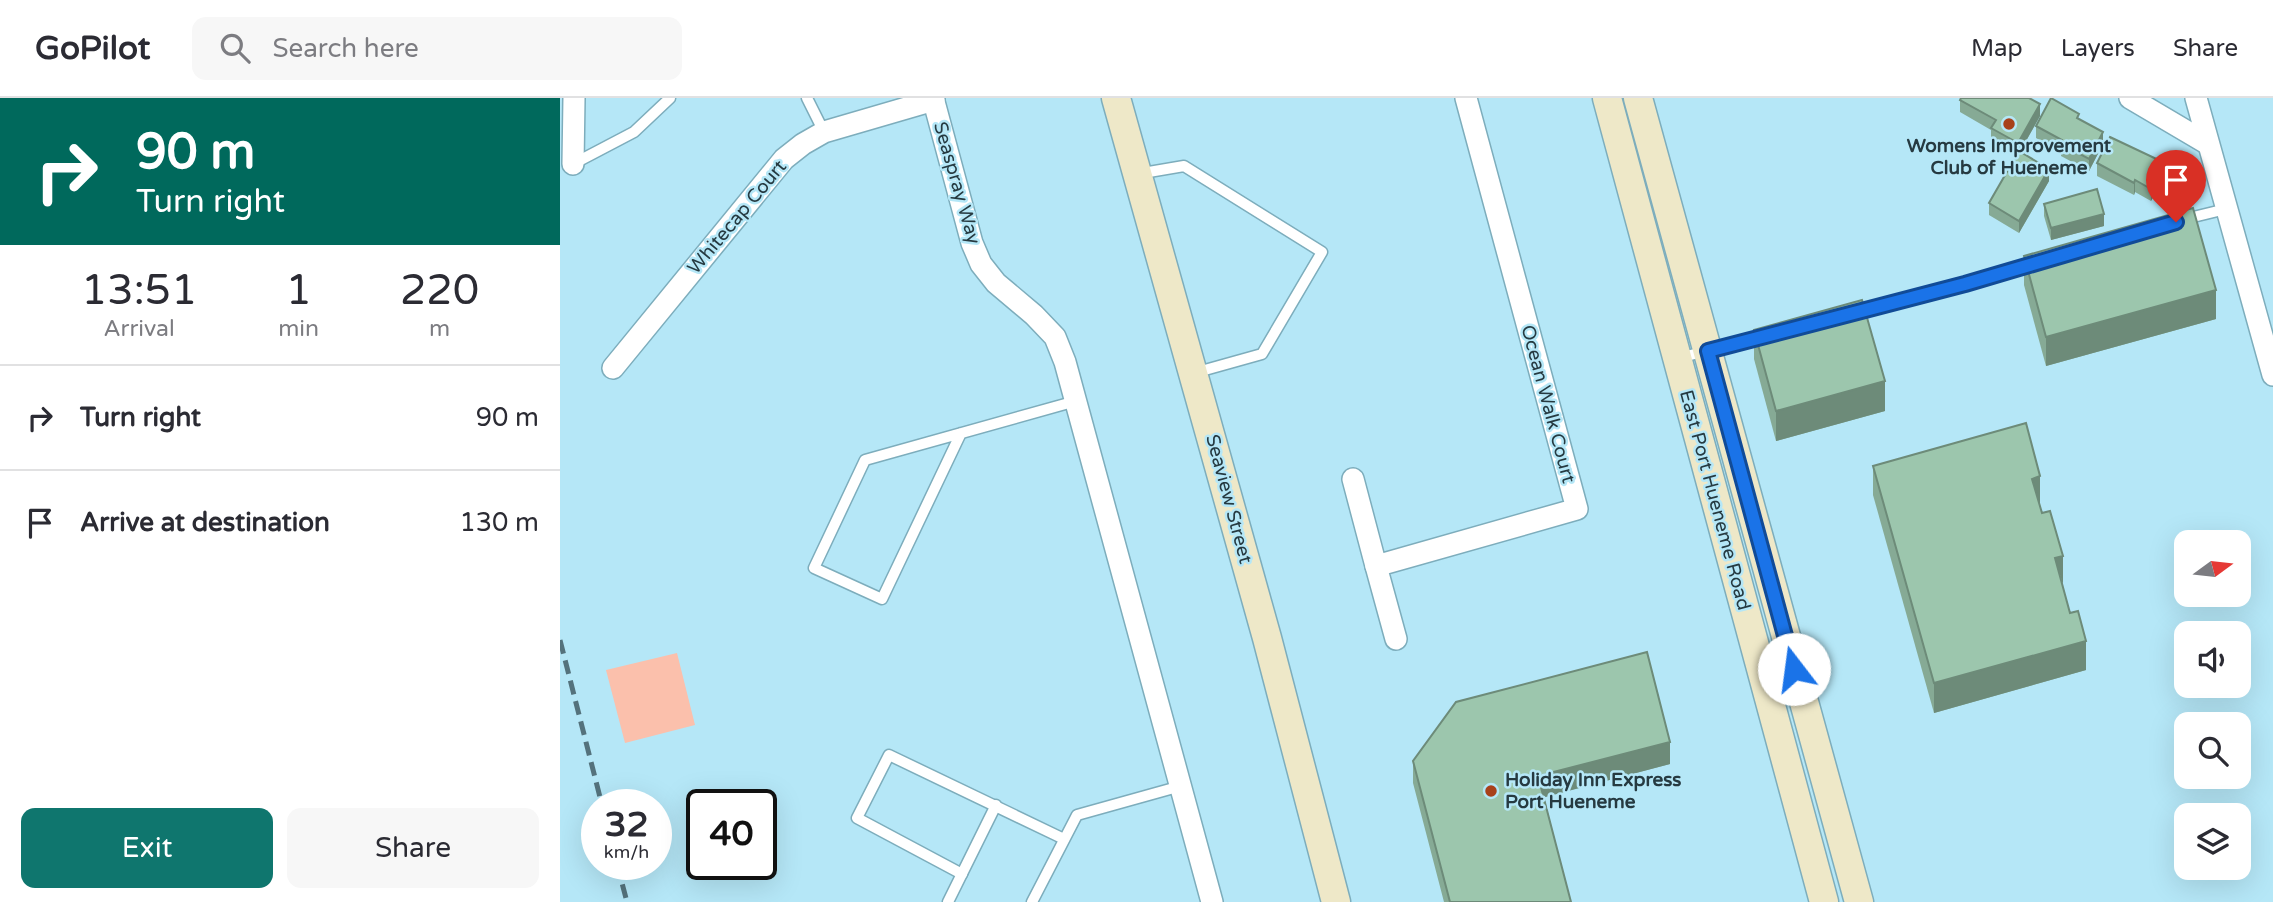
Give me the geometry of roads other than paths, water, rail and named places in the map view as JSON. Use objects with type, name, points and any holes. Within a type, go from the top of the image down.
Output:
[{"type":"street","points":[[573,163],[574,98]]},
{"type":"street","name":"Seaview Street","points":[[1116,98],[1267,638],[1336,902]]},
{"type":"street","name":"Ocean Walk Court","points":[[1376,566],[1577,509],[1466,98]]},
{"type":"street","name":"East Port Hueneme Road","points":[[1607,98],[1824,902]]},
{"type":"street","name":"East Port Hueneme Road","points":[[1638,98],[1859,902]]},
{"type":"street","points":[[2130,98],[2208,144]]},
{"type":"street","points":[[2196,98],[2273,374]]},
{"type":"street","name":"Whitecap Court","points":[[613,368],[784,159],[824,132],[934,99]]},
{"type":"street","name":"Seaspray Way","points":[[934,99],[972,243],[981,264],[996,283],[1055,337],[1076,401],[1212,902]]},
{"type":"street","points":[[1353,479],[1396,639]]},
{"type":"lane","points":[[573,163],[634,132],[670,98]]},
{"type":"lane","points":[[807,98],[824,132]]},
{"type":"lane","points":[[1137,174],[1184,166],[1322,252],[1262,354],[1193,373]]},
{"type":"lane","points":[[2176,222],[2226,209]]},
{"type":"lane","points":[[1836,317],[1965,284],[2044,260]]},
{"type":"lane","points":[[1677,359],[1785,330]]},
{"type":"lane","points":[[961,433],[882,599],[814,568],[865,460],[961,433],[1076,401]]},
{"type":"lane","points":[[962,874],[856,818],[889,755],[1065,839]]},
{"type":"lane","points":[[1032,902],[1077,815],[1181,786]]},
{"type":"lane","points":[[948,902],[996,805]]},
{"type":"railway","points":[[560,640],[598,789]]},
{"type":"railway","points":[[621,880],[627,902]]},
{"type":"place","name":"Womens Improvement Club of Hueneme","points":[[2009,124]]},
{"type":"place","name":"Holiday Inn Express Port Hueneme","points":[[1491,791]]}]
